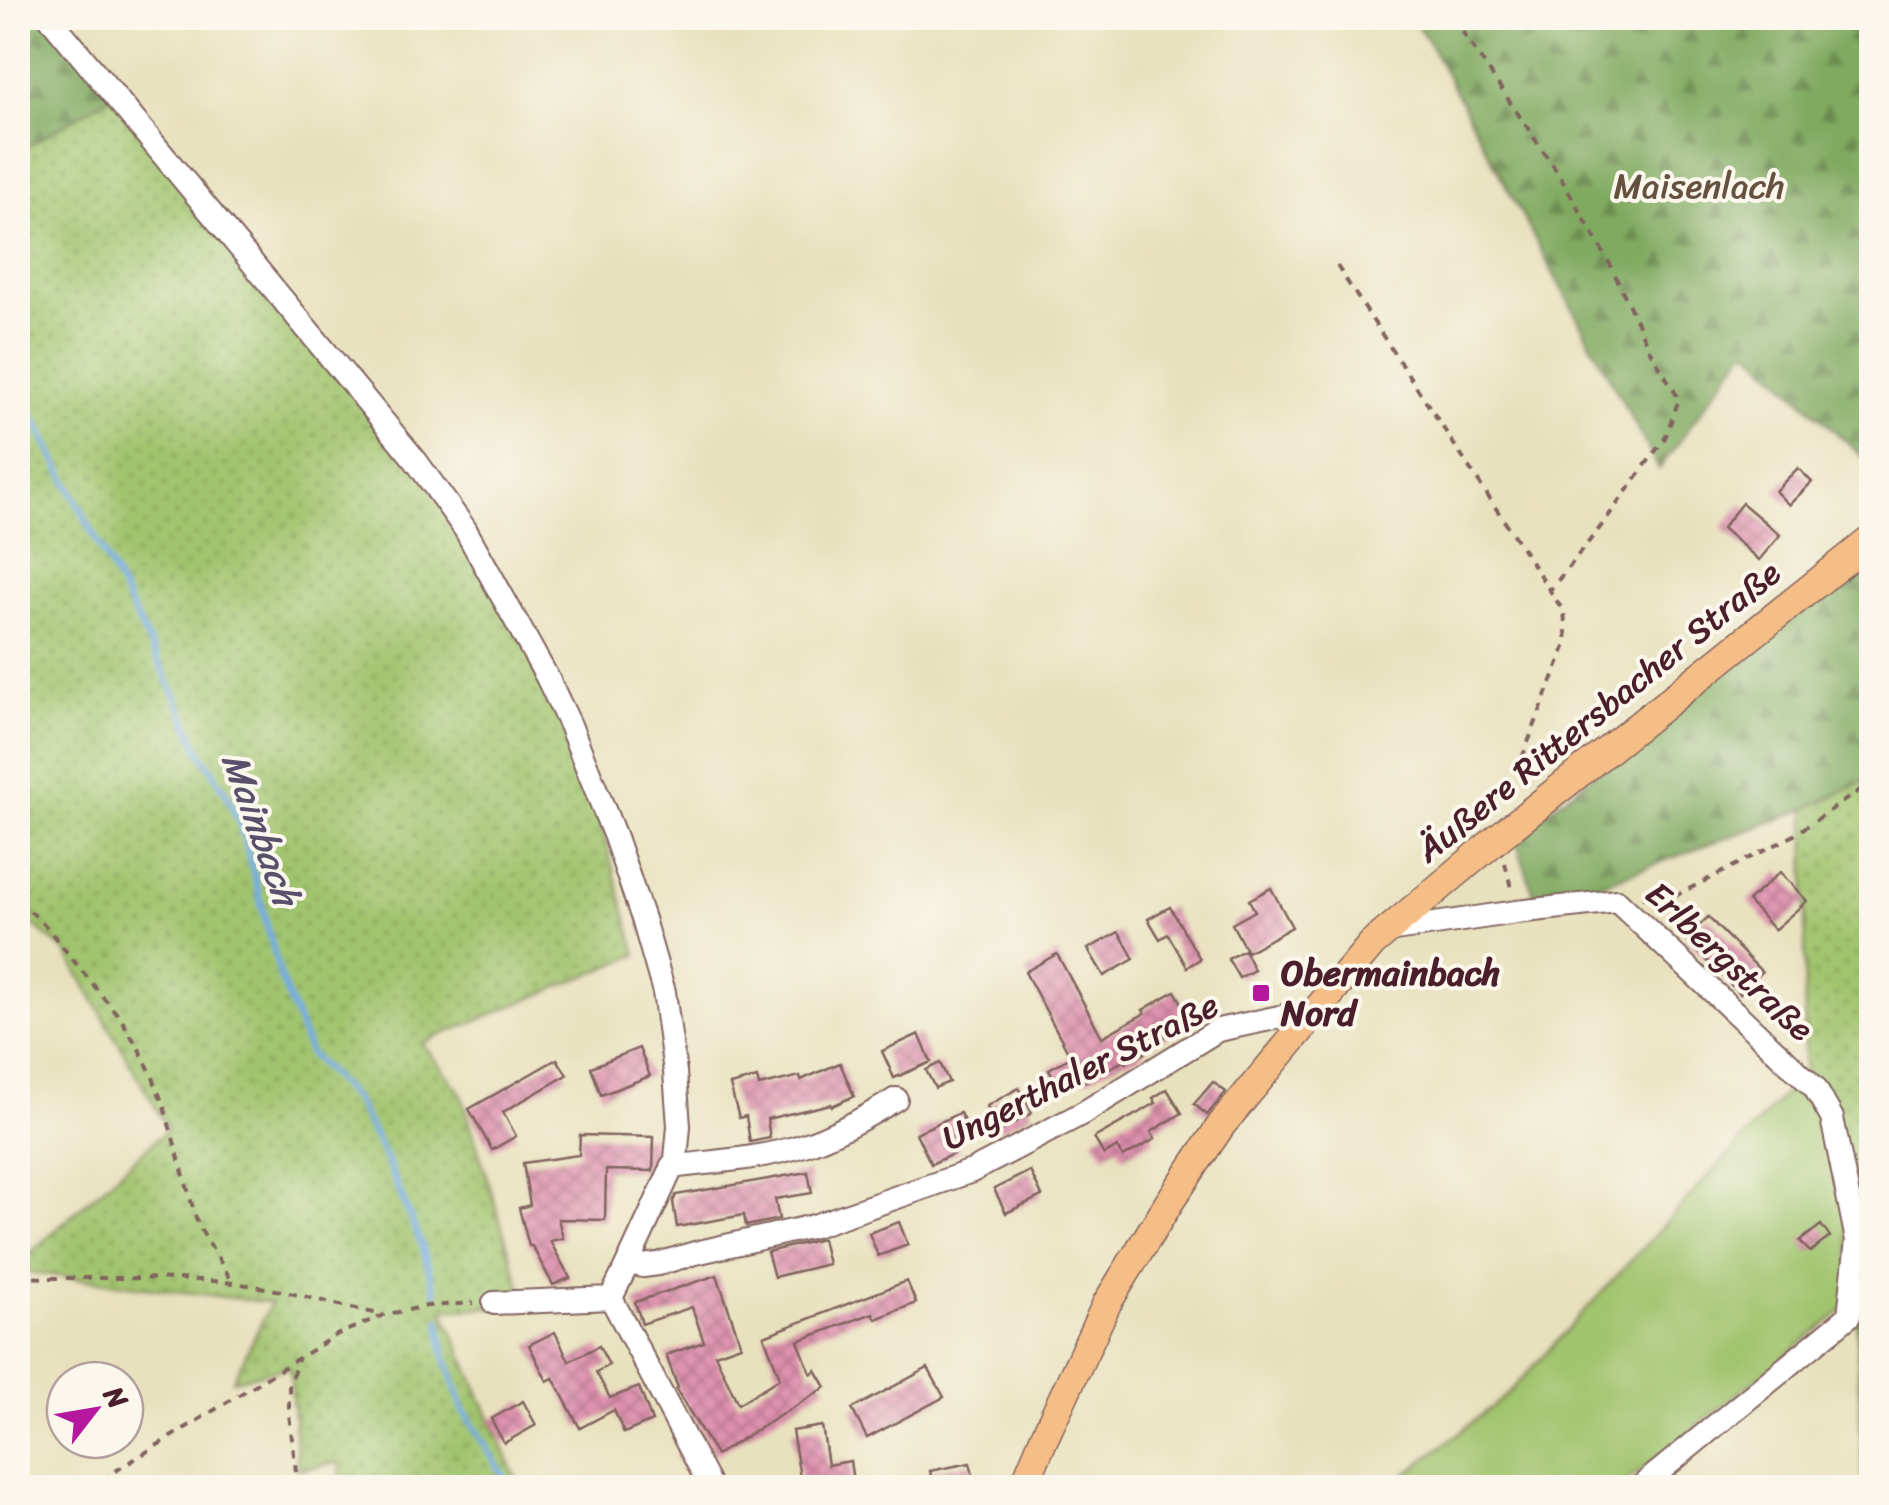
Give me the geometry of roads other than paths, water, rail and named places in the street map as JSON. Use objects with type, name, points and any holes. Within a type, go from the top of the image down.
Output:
[{"type":"main road","name":"Äußere Rittersbacher Straße","points":[[1023,1488],[1107,1303],[1170,1201],[1222,1124],[1380,937],[1872,539]]},
{"type":"street","points":[[50,18],[416,462],[465,529],[570,725],[615,837],[664,992],[679,1126],[676,1158],[611,1298]]},
{"type":"street","name":"Erlbergstraße","points":[[1380,937],[1516,912],[1617,901],[1815,1088],[1832,1118],[1856,1240],[1848,1316],[1640,1488]]},
{"type":"street","name":"Ungerthaler Straße","points":[[628,1262],[658,1264],[814,1226],[972,1171],[1083,1113],[1218,1030],[1289,1015],[1312,1016]]},
{"type":"street","points":[[672,1168],[765,1155],[806,1144],[865,1118],[896,1099]]},
{"type":"street","points":[[494,1303],[611,1298]]},
{"type":"street","points":[[611,1298],[712,1488]]},
{"type":"waterway","name":"Mainbach","points":[[18,386],[176,696],[198,747],[227,795],[242,830],[281,979],[310,1054],[355,1100],[384,1155],[421,1244],[436,1293]]},
{"type":"waterway","name":"Mainbach","points":[[440,1320],[443,1349],[463,1409],[511,1488]]},
{"type":"place","name":"Obermainbach Nord","points":[[1261,993]]},
{"type":"park label","name":"Maisenlach","points":[[1699,186]]}]
